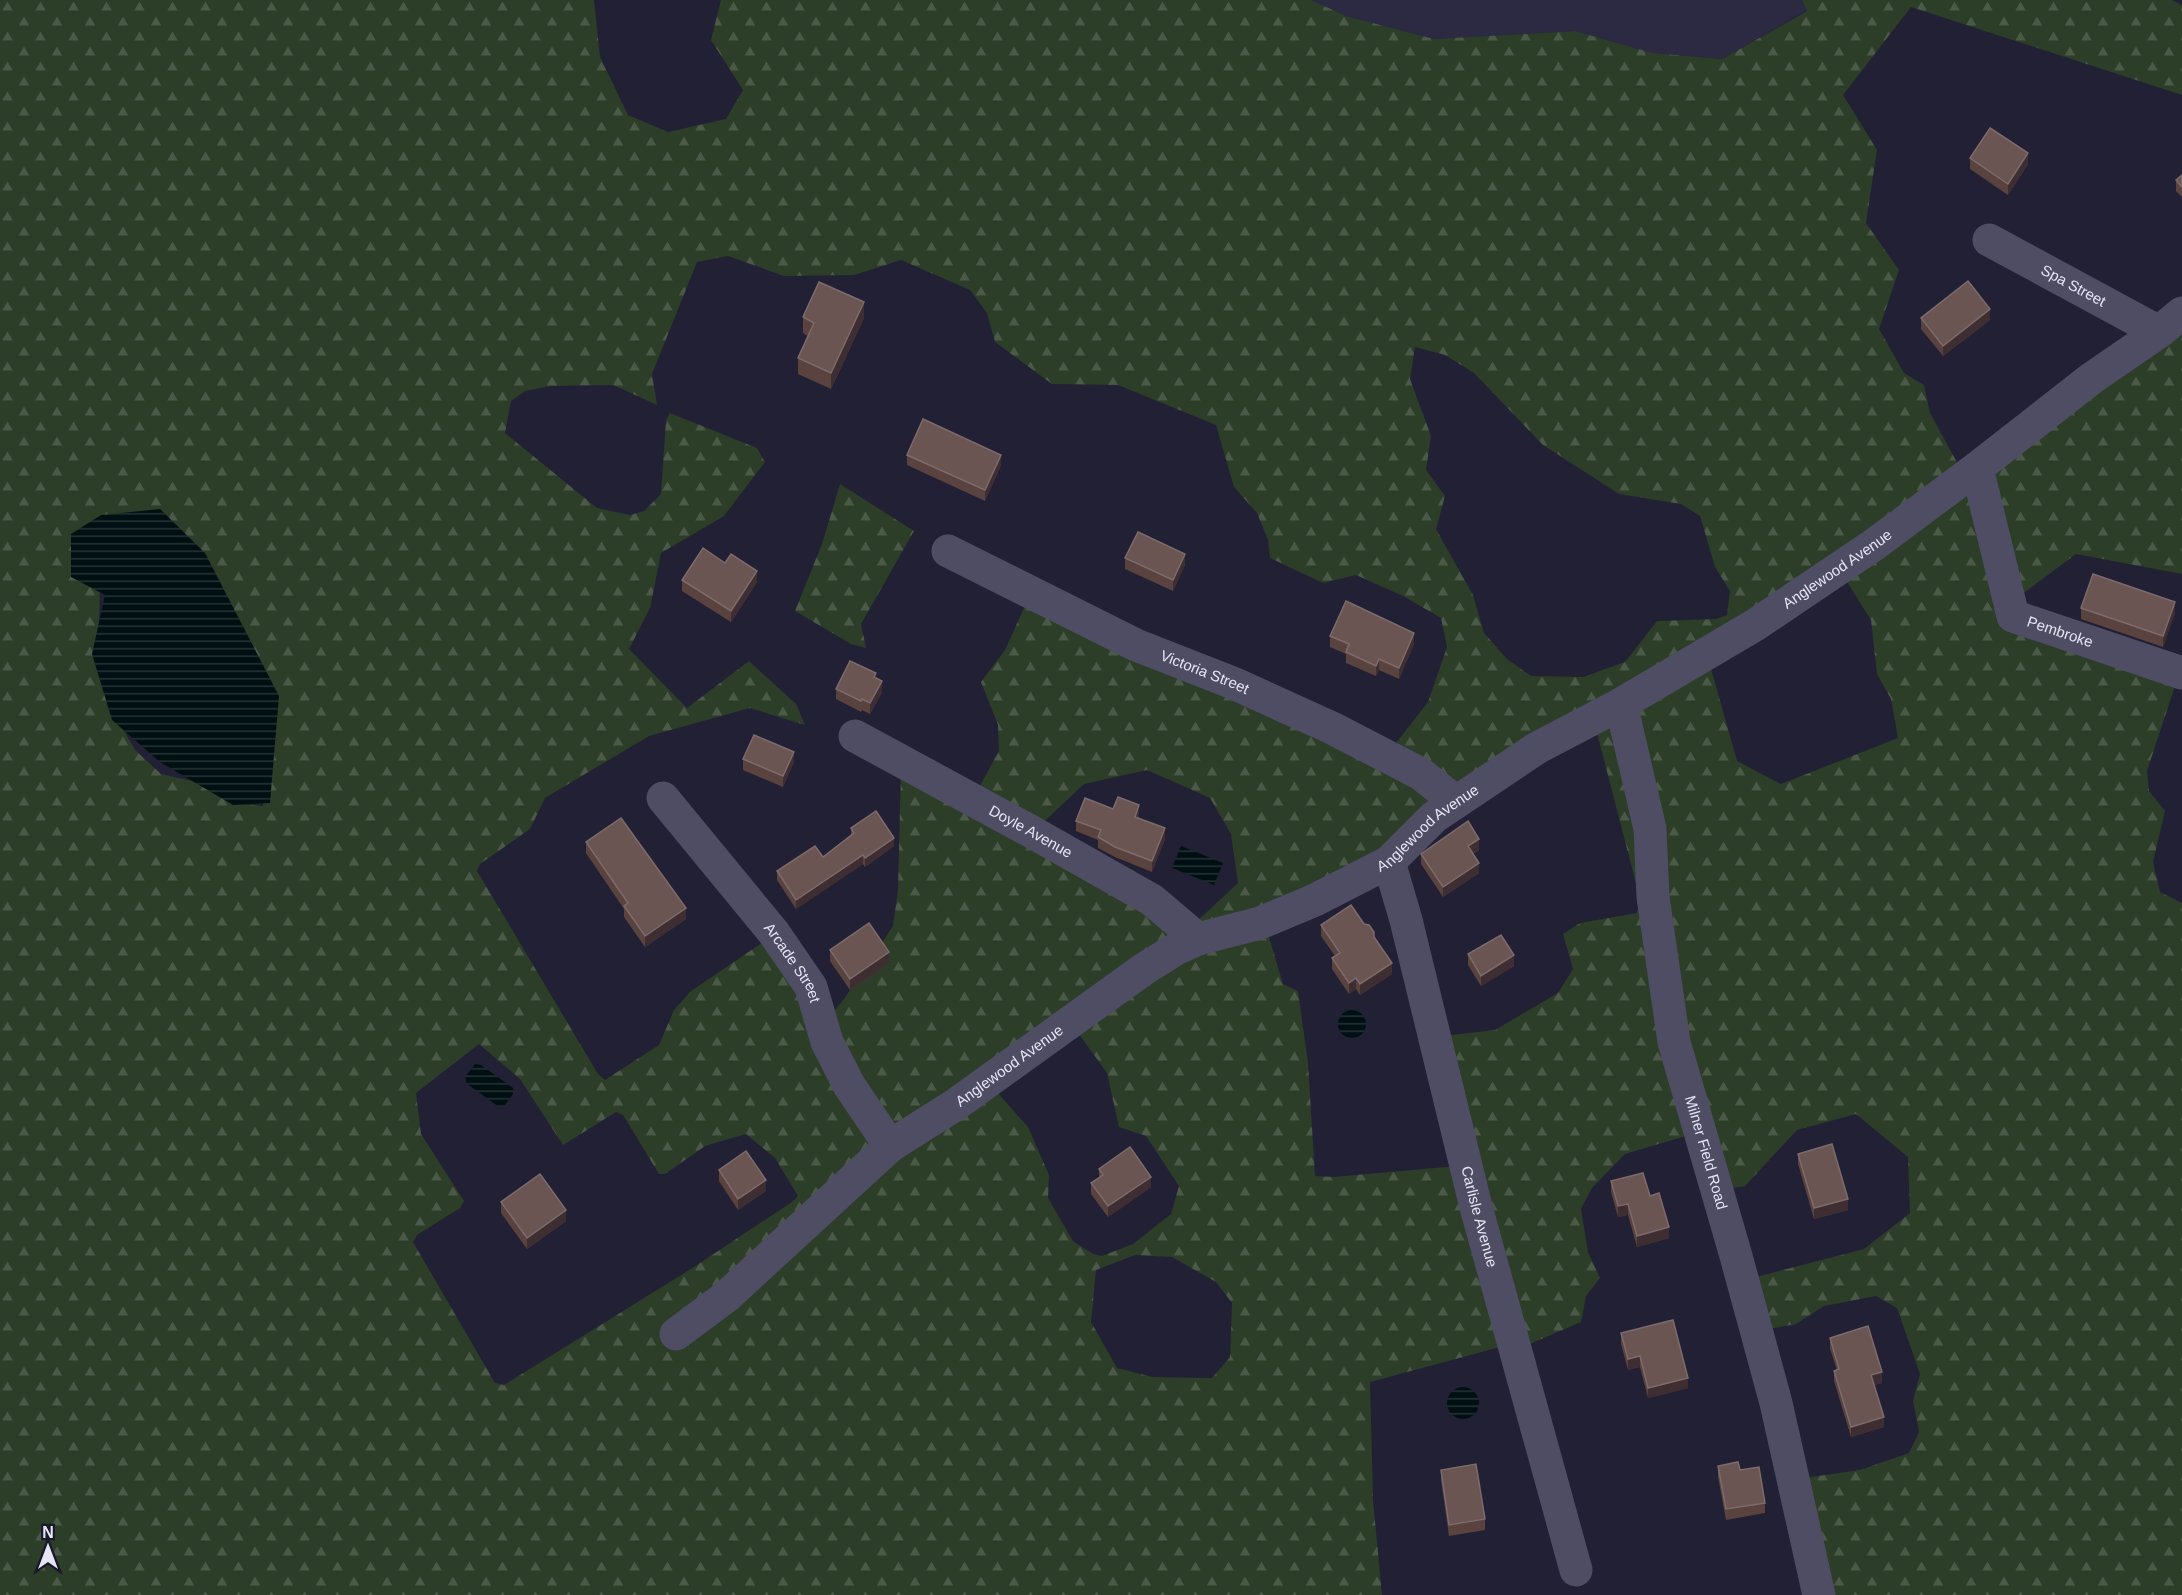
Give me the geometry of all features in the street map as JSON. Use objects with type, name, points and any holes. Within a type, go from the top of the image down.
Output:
[{"type":"street","name":"Spa Street","points":[[1989,240],[2171,322]]},
{"type":"street","name":"Anglewood Avenue","points":[[676,1334],[727,1296],[890,1146],[956,1105],[1144,969],[1198,939],[1260,923],[1315,900],[1389,862],[1434,817],[1537,748],[1621,704],[1763,620],[1875,544],[2092,378],[2171,322]]},
{"type":"street","name":"Pembroke","points":[[1977,468],[2013,616],[2182,673]]},
{"type":"street","name":"Victoria Street","points":[[948,550],[1136,645],[1233,683],[1332,728],[1421,774],[1456,802]]},
{"type":"street","name":"Milner Field Road","points":[[1621,704],[1650,829],[1653,897],[1674,1042],[1776,1403],[1819,1595]]},
{"type":"street","name":"Doyle Avenue","points":[[855,736],[1152,900],[1198,939]]},
{"type":"street","name":"Arcade Street","points":[[663,798],[774,933],[811,987],[827,1042],[849,1085],[890,1146]]},
{"type":"street","name":"Carlisle Avenue","points":[[1389,862],[1406,920],[1473,1197],[1576,1570]]},
{"type":"shaded area","points":[[1311,0],[1802,0],[1807,10],[1722,59],[1653,53],[1575,31],[1434,39],[1346,16]]},
{"type":"shaded area","points":[[160,509],[205,553],[279,696],[270,803],[233,805],[160,762],[112,720],[92,654],[105,595],[71,577],[71,534],[101,515]]},
{"type":"shaded area","points":[[1181,846],[1223,863],[1214,885],[1172,868]]},
{"type":"shaded area","points":[[1352,1010],[1362,1014],[1366,1024],[1362,1034],[1352,1038],[1342,1034],[1338,1024],[1342,1014]]},
{"type":"shaded area","points":[[475,1064],[481,1065],[513,1088],[513,1094],[504,1106],[499,1107],[466,1083],[466,1076]]},
{"type":"shaded area","points":[[1463,1387],[1474,1392],[1479,1403],[1474,1414],[1463,1419],[1452,1414],[1447,1403],[1452,1392]]},
{"type":"green space","points":[[0,0],[594,0],[600,57],[628,115],[668,132],[726,119],[743,90],[711,40],[721,0],[1311,0],[1346,16],[1434,39],[1575,31],[1653,53],[1722,59],[1807,11],[1802,0],[2172,0],[2182,5],[2182,95],[1911,7],[1843,95],[1877,150],[1866,223],[1899,270],[1879,329],[1904,373],[1924,385],[1930,413],[1959,466],[2182,311],[2182,574],[2076,554],[2006,606],[2176,683],[2147,771],[2149,791],[2165,811],[2153,862],[2160,892],[2182,903],[2182,1595],[1813,1595],[1790,1480],[1860,1470],[1909,1453],[1919,1432],[1913,1401],[1920,1374],[1897,1308],[1876,1296],[1824,1306],[1796,1324],[1752,1332],[1737,1282],[1864,1249],[1910,1213],[1908,1157],[1856,1114],[1797,1130],[1745,1186],[1714,1191],[1696,1133],[1625,1154],[1592,1188],[1581,1209],[1588,1252],[1600,1278],[1586,1296],[1581,1322],[1516,1350],[1504,1346],[1370,1382],[1373,1500],[1382,1595],[0,1595]],"holes":[[[728,256],[784,276],[854,275],[901,260],[970,290],[987,313],[995,342],[1052,384],[1118,385],[1216,425],[1234,487],[1257,513],[1268,540],[1270,558],[1323,583],[1356,575],[1403,596],[1441,618],[1447,647],[1428,702],[1389,752],[1029,597],[1005,650],[981,682],[998,725],[999,751],[971,802],[901,769],[898,890],[893,926],[844,999],[824,1023],[769,938],[691,991],[674,1010],[659,1045],[605,1080],[598,1074],[477,871],[480,864],[530,829],[545,798],[649,736],[750,708],[805,725],[796,704],[749,661],[687,708],[629,649],[650,608],[661,553],[724,516],[765,462],[757,448],[670,413],[666,420],[661,494],[644,511],[630,515],[597,508],[505,433],[511,401],[525,391],[551,386],[613,385],[657,405],[652,374],[697,262]],[[1415,347],[1445,355],[1474,373],[1543,445],[1619,494],[1681,504],[1700,516],[1715,567],[1730,591],[1727,615],[1716,619],[1657,621],[1625,662],[1583,677],[1531,676],[1507,659],[1484,633],[1473,595],[1436,529],[1445,496],[1426,470],[1431,436],[1410,379]],[[1839,569],[1871,620],[1877,674],[1891,699],[1898,738],[1781,784],[1737,761],[1706,651]],[[100,583],[268,701],[263,806],[242,804],[224,788],[161,774],[135,750],[111,708],[98,663]],[[1596,729],[1640,899],[1637,913],[1580,923],[1563,934],[1573,969],[1558,993],[1495,1030],[1434,1037],[1458,1166],[1333,1177],[1315,1176],[1308,1063],[1298,991],[1283,984],[1264,920],[1427,819]],[[1147,770],[1210,798],[1231,834],[1238,883],[1193,925],[1031,834],[1084,784]],[[1068,1019],[1107,1073],[1119,1127],[1146,1136],[1179,1186],[1171,1214],[1133,1244],[1102,1256],[1093,1254],[1073,1241],[1048,1198],[1049,1175],[1028,1127],[988,1082]],[[479,1044],[520,1079],[563,1145],[616,1112],[623,1115],[659,1174],[665,1174],[705,1146],[746,1134],[775,1158],[798,1196],[694,1267],[504,1385],[495,1383],[413,1242],[417,1235],[460,1208],[464,1201],[421,1134],[416,1093]],[[1135,1255],[1172,1257],[1216,1282],[1232,1303],[1230,1357],[1212,1378],[1152,1377],[1117,1368],[1091,1322],[1096,1270]]]},
{"type":"green space","points":[[840,484],[914,531],[861,624],[866,648],[851,644],[795,611],[822,544]]},
{"type":"building","points":[[1990,128],[2028,153],[2008,184],[1970,158]]},
{"type":"building","points":[[2182,175],[2182,187],[2176,180]]},
{"type":"building","points":[[1968,281],[1990,309],[1943,346],[1921,318]]},
{"type":"building","points":[[819,282],[864,302],[831,373],[798,358],[814,323],[803,317]]},
{"type":"building","points":[[923,419],[1001,455],[985,490],[907,455]]},
{"type":"building","points":[[1138,532],[1185,554],[1173,580],[1125,558]]},
{"type":"building","points":[[703,548],[725,563],[731,554],[757,571],[731,611],[682,580]]},
{"type":"building","points":[[2093,574],[2175,602],[2163,636],[2081,608]]},
{"type":"building","points":[[1346,601],[1414,633],[1399,668],[1379,659],[1376,666],[1346,652],[1349,644],[1330,636]]},
{"type":"building","points":[[850,661],[876,673],[874,677],[882,681],[870,703],[836,689]]},
{"type":"building","points":[[754,735],[794,752],[783,776],[743,759]]},
{"type":"building","points":[[1118,797],[1139,805],[1135,817],[1165,828],[1152,861],[1115,847],[1098,837],[1101,830],[1076,821],[1085,798],[1113,809]]},
{"type":"building","points":[[876,811],[894,838],[865,858],[863,855],[796,900],[777,871],[815,846],[823,857],[854,833],[851,828]]},
{"type":"building","points":[[621,818],[686,908],[645,936],[624,906],[628,903],[586,842]]},
{"type":"building","points":[[1468,821],[1479,839],[1468,846],[1479,863],[1443,887],[1421,854]]},
{"type":"building","points":[[1351,905],[1364,924],[1369,925],[1374,932],[1374,937],[1392,963],[1360,984],[1356,978],[1349,983],[1332,958],[1340,953],[1321,925]]},
{"type":"building","points":[[869,923],[889,952],[850,979],[830,950]]},
{"type":"building","points":[[1501,935],[1514,955],[1481,976],[1468,954]]},
{"type":"building","points":[[1832,1144],[1848,1199],[1814,1208],[1798,1154]]},
{"type":"building","points":[[1130,1147],[1151,1177],[1108,1206],[1091,1183],[1103,1175],[1099,1169]]},
{"type":"building","points":[[746,1151],[766,1180],[738,1199],[719,1170]]},
{"type":"building","points":[[1643,1173],[1650,1196],[1659,1193],[1669,1227],[1637,1236],[1628,1204],[1618,1206],[1611,1181]]},
{"type":"building","points":[[540,1174],[566,1210],[527,1238],[501,1202]]},
{"type":"building","points":[[1673,1320],[1688,1378],[1648,1388],[1640,1356],[1628,1359],[1621,1333]]},
{"type":"building","points":[[1868,1326],[1882,1372],[1871,1375],[1884,1417],[1851,1427],[1834,1371],[1839,1369],[1830,1338]]},
{"type":"building","points":[[1738,1462],[1740,1470],[1759,1467],[1765,1503],[1726,1509],[1718,1466]]},
{"type":"building","points":[[1476,1464],[1485,1519],[1449,1525],[1441,1470]]}]
